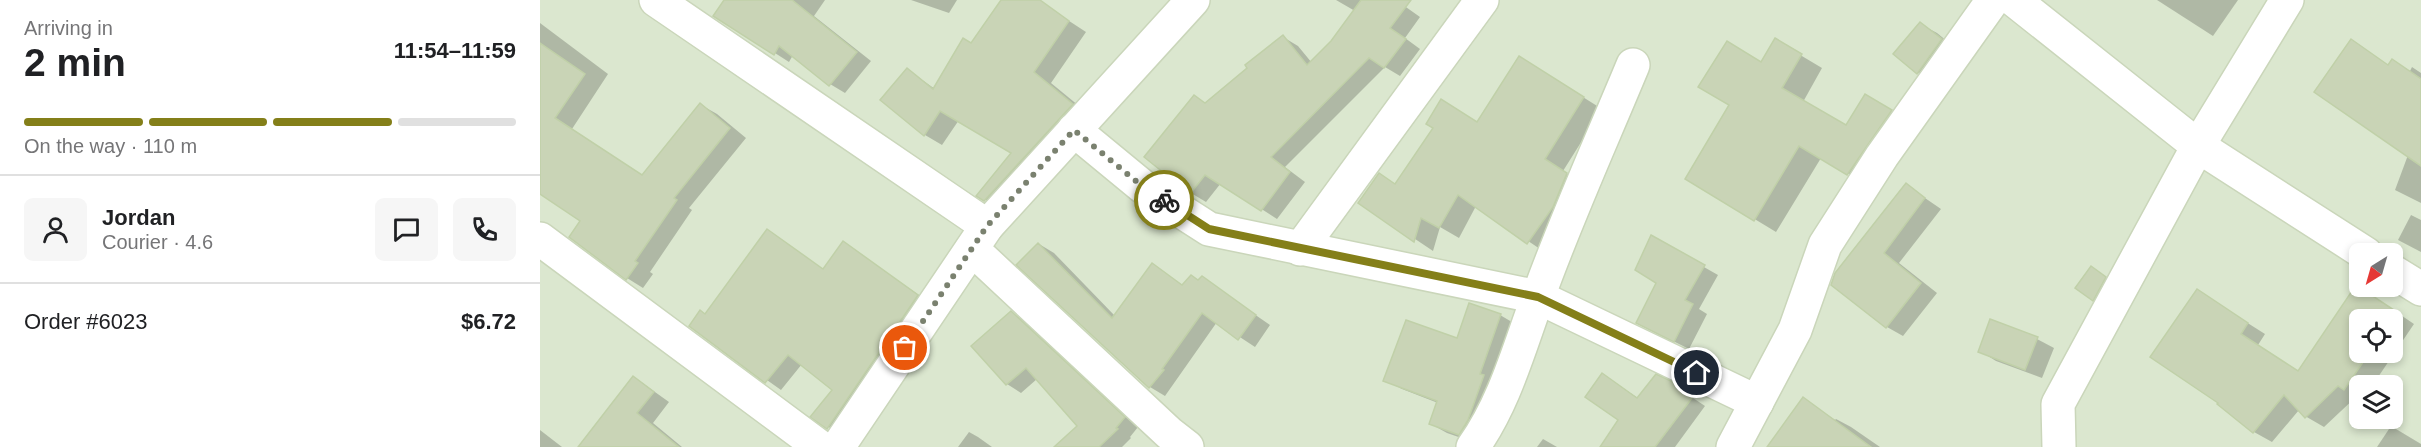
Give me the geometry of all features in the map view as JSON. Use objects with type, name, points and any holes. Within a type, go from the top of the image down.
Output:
[{"type":"street","points":[[656,0],[980,237],[1168,433],[1187,447]]},
{"type":"street","points":[[1300,249],[1482,0]]},
{"type":"street","points":[[1733,447],[1794,330],[1825,245],[1882,156],[1992,0]]},
{"type":"street","points":[[2014,0],[2198,146],[2349,243]]},
{"type":"street","points":[[2059,447],[2058,405],[2198,146],[2287,0]]},
{"type":"street","points":[[838,447],[980,237],[1188,2]]},
{"type":"street","points":[[1473,447],[1484,432],[1513,371],[1538,297],[1633,65]]},
{"type":"street","points":[[1074,130],[1142,186],[1209,229],[1538,297],[1757,402]]},
{"type":"street","points":[[540,239],[820,447]]},
{"type":"street","points":[[2403,277],[2421,289]]},
{"type":"shaded area","points":[[540,0],[2421,0],[2421,447],[540,447]]},
{"type":"building","points":[[724,0],[792,0],[857,52],[829,86],[779,46],[774,55],[713,16]]},
{"type":"building","points":[[1001,0],[1040,0],[1069,21],[1034,72],[1073,104],[984,201],[976,196],[1011,153],[940,111],[924,136],[880,100],[907,68],[933,89],[963,38],[971,43]]},
{"type":"building","points":[[1361,0],[1411,0],[1390,28],[1406,39],[1384,68],[1369,58],[1271,157],[1290,172],[1261,211],[1205,175],[1190,194],[1144,157],[1194,95],[1205,103],[1247,68],[1245,65],[1283,35],[1307,65],[1331,41]]},
{"type":"building","points":[[1920,22],[1942,39],[1917,74],[1893,54]]},
{"type":"building","points":[[1775,38],[1802,54],[1782,88],[1846,125],[1865,94],[1892,110],[1847,175],[1799,146],[1754,221],[1685,179],[1729,105],[1698,87],[1727,41],[1761,62]]},
{"type":"building","points":[[2351,39],[2388,65],[2392,59],[2421,79],[2421,166],[2314,92]]},
{"type":"building","points":[[540,43],[585,74],[555,118],[642,175],[700,103],[730,128],[674,198],[677,200],[635,261],[638,263],[626,280],[569,237],[580,221],[540,194]]},
{"type":"building","points":[[1519,56],[1584,97],[1545,159],[1567,173],[1553,207],[1527,244],[1458,195],[1439,228],[1421,218],[1414,242],[1358,203],[1379,173],[1395,184],[1433,128],[1426,124],[1441,99],[1477,122]]},
{"type":"building","points":[[1906,183],[1925,198],[1884,253],[1921,283],[1886,328],[1831,285],[1835,273]]},
{"type":"building","points":[[767,229],[823,269],[843,241],[918,295],[827,429],[810,417],[832,390],[788,355],[765,383],[689,326],[700,310],[705,314]]},
{"type":"building","points":[[1651,235],[1705,265],[1685,300],[1693,304],[1674,342],[1636,323],[1656,283],[1635,270]]},
{"type":"building","points":[[1038,243],[1112,318],[1152,263],[1182,285],[1191,275],[1198,280],[1202,276],[1256,315],[1238,340],[1202,313],[1162,369],[1164,370],[1149,388],[1016,265]]},
{"type":"building","points":[[2091,266],[2106,277],[2093,301],[2075,288]]},
{"type":"building","points":[[2197,289],[2248,323],[2241,334],[2298,371],[2349,295],[2374,297],[2392,309],[2349,309],[2349,363],[2362,363],[2354,375],[2349,375],[2349,383],[2344,390],[2338,386],[2305,418],[2284,395],[2253,433],[2218,403],[2150,357]]},
{"type":"building","points":[[1469,303],[1501,314],[1480,374],[1484,375],[1468,420],[1459,435],[1429,424],[1437,401],[1383,381],[1406,320],[1457,338]]},
{"type":"building","points":[[1011,311],[1125,417],[1116,428],[1118,429],[1099,447],[1054,447],[1077,426],[1026,368],[1006,385],[971,346]]},
{"type":"building","points":[[1990,319],[2038,337],[2025,370],[1978,352]]},
{"type":"building","points":[[1602,373],[1637,398],[1656,374],[1673,382],[1692,398],[1655,447],[1600,447],[1618,420],[1585,397]]},
{"type":"building","points":[[633,376],[654,392],[637,413],[679,447],[578,447]]},
{"type":"building","points":[[1803,397],[1871,447],[1767,447]]},
{"type":"way so far","points":[[905,348],[987,226],[1074,130],[1142,186],[1164,200]]},
{"type":"route","points":[[1164,200],[1209,229],[1538,297],[1697,373]]}]
